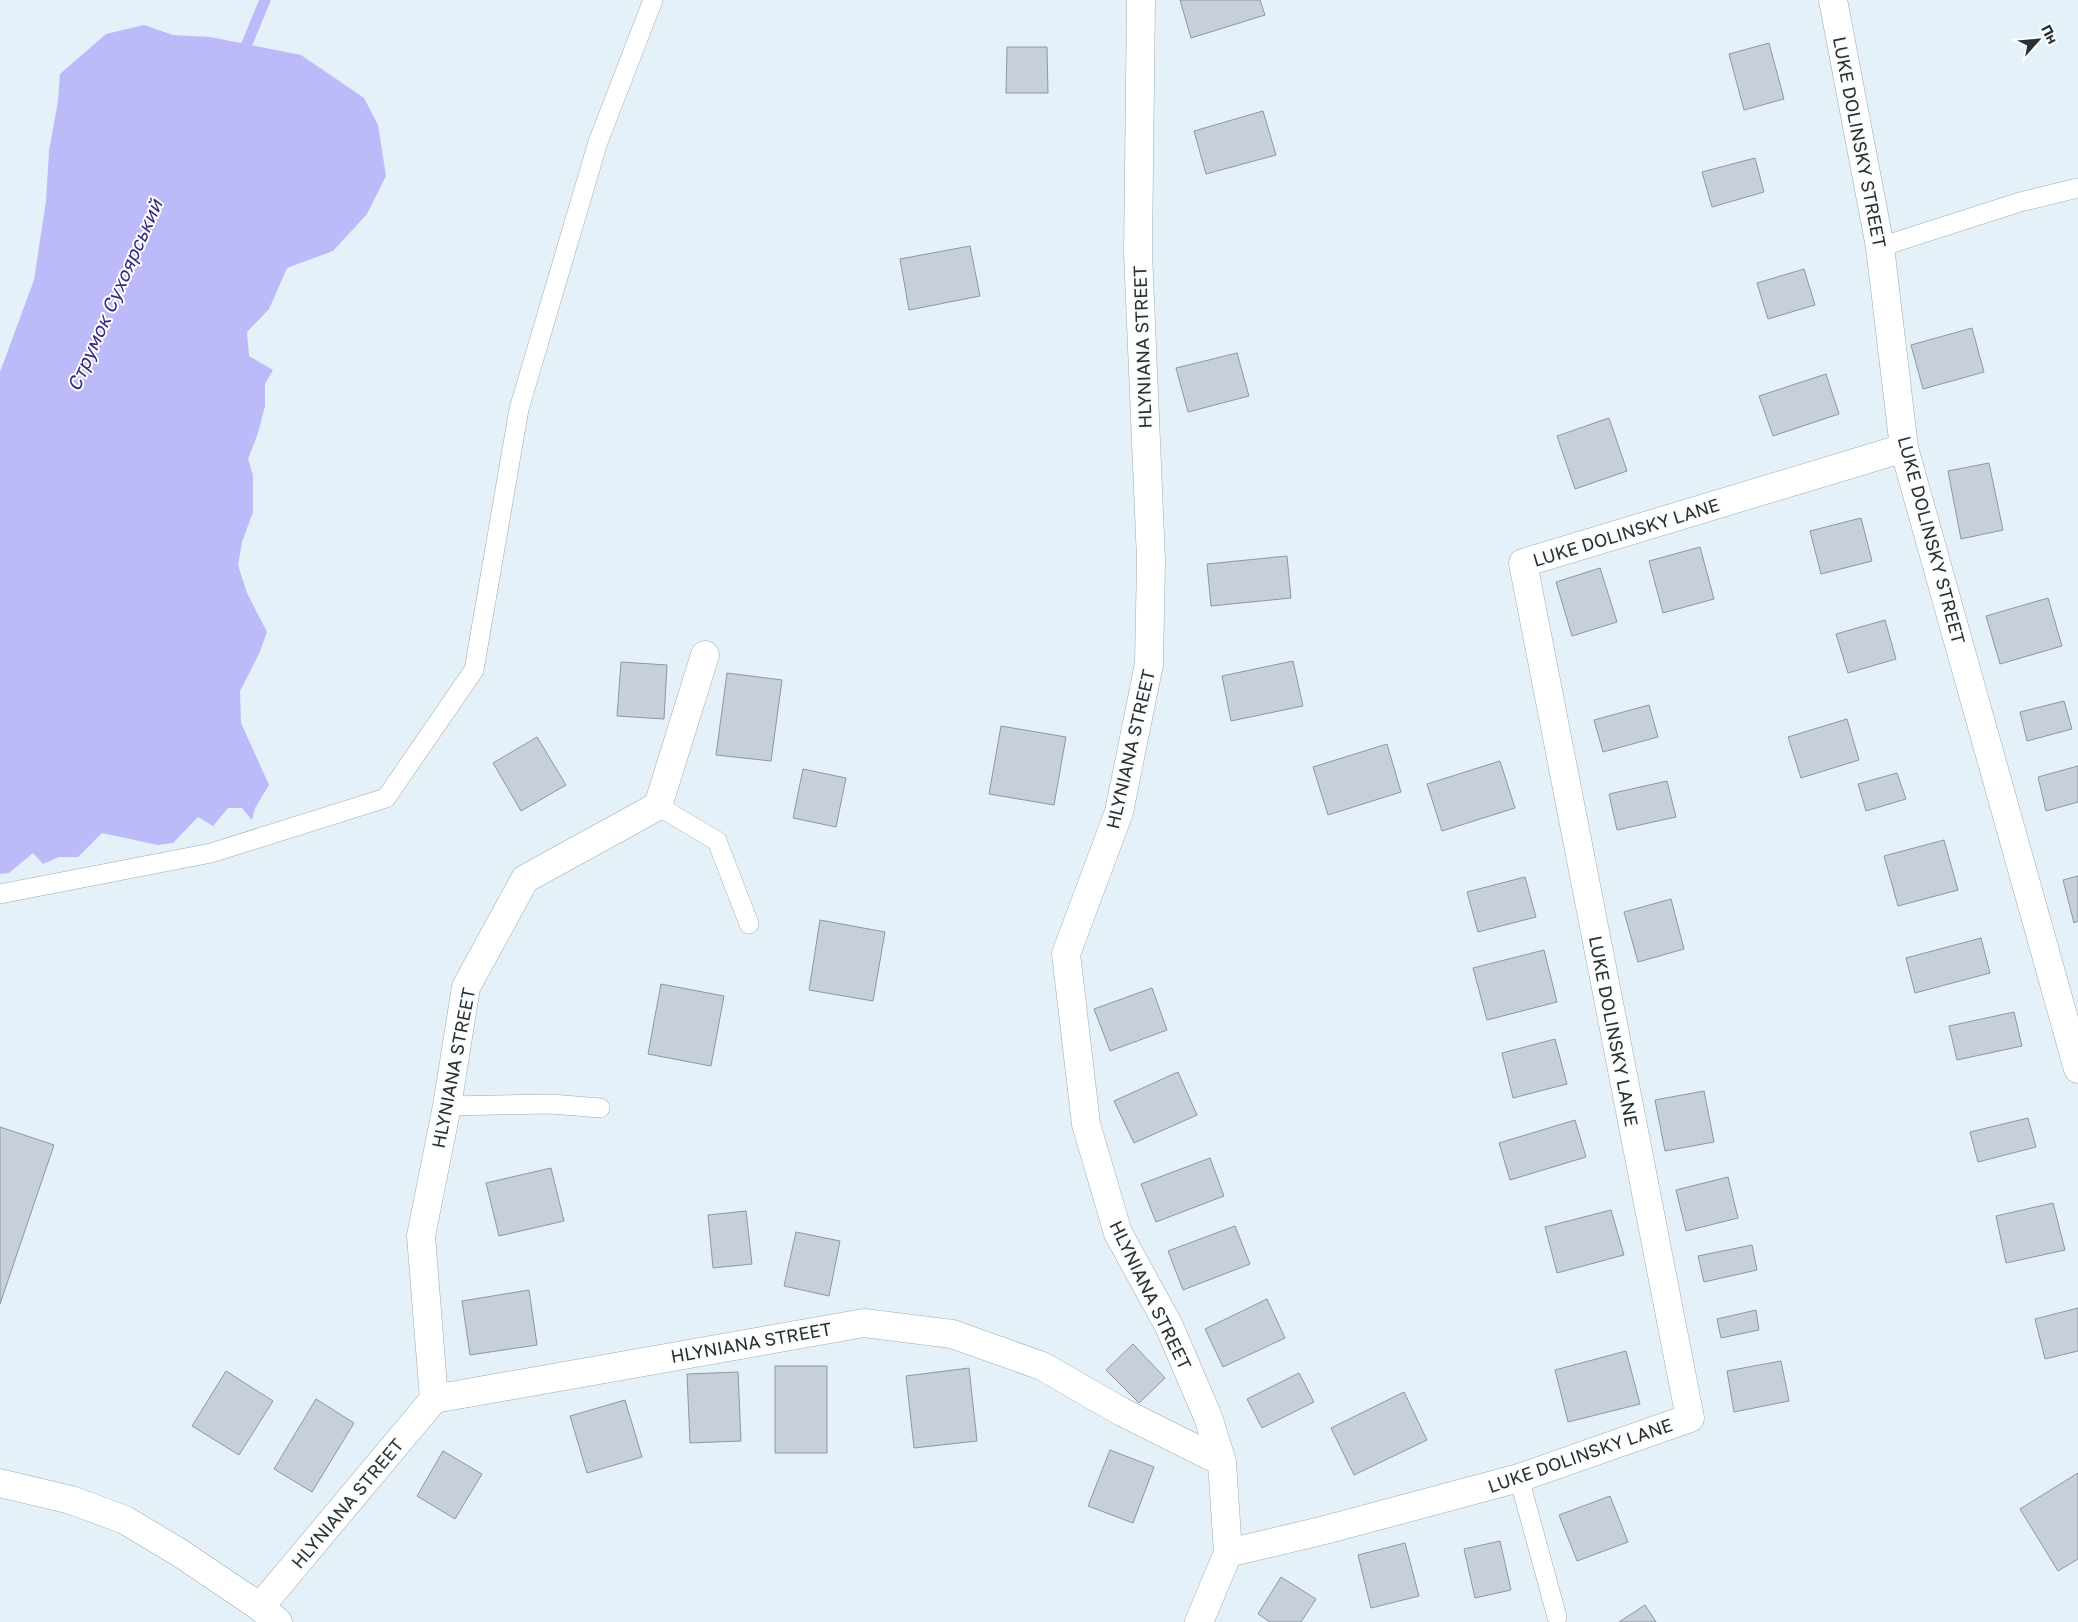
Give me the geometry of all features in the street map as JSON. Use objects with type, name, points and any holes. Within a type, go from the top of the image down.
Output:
[{"type":"street","name":"HLYNIANA STREET","points":[[1141,0],[1138,252],[1151,560],[1150,664],[1119,812],[1066,954],[1086,1124],[1118,1233],[1169,1326],[1208,1417],[1222,1462],[1228,1553],[1199,1622]]},
{"type":"street","name":"LUKE DOLINSKY STREET","points":[[1833,0],[1880,247],[1904,448],[2078,1069]]},
{"type":"street","name":"LUKE DOLINSKY LANE","points":[[1228,1553],[1325,1530],[1519,1478],[1690,1418],[1523,563],[1904,448]]},
{"type":"street","points":[[658,806],[705,655]]},
{"type":"street","name":"HLYNIANA STREET","points":[[269,1615],[434,1399],[421,1236],[447,1106],[466,987],[525,879],[658,806]]},
{"type":"street","name":"HLYNIANA STREET","points":[[434,1399],[864,1323],[952,1334],[1042,1366],[1122,1412],[1222,1462]]},
{"type":"street","points":[[0,1483],[70,1500],[124,1520],[180,1553],[269,1615]]},
{"type":"lane","points":[[0,894],[211,853],[386,798],[474,670],[519,409],[598,142],[653,0]]},
{"type":"lane","points":[[1880,247],[2020,202],[2078,188]]},
{"type":"lane","points":[[658,806],[717,841],[749,924]]},
{"type":"lane","points":[[447,1106],[551,1104],[600,1108]]},
{"type":"lane","points":[[1519,1478],[1557,1617]]},
{"type":"water","points":[[144,25],[173,35],[210,37],[301,55],[364,98],[378,125],[386,176],[367,214],[333,251],[287,268],[269,309],[247,332],[249,356],[273,370],[265,384],[265,406],[258,433],[248,459],[253,475],[253,512],[242,542],[238,565],[247,593],[267,632],[259,654],[240,691],[241,723],[269,785],[255,808],[252,820],[242,808],[228,808],[213,826],[198,817],[173,843],[158,845],[102,833],[78,857],[59,857],[43,864],[33,853],[9,873],[0,874],[0,372],[34,280],[46,201],[49,151],[58,101],[60,74],[106,34]]},
{"type":"building","points":[[1180,0],[1260,0],[1265,15],[1191,38]]},
{"type":"building","points":[[1769,43],[1784,99],[1744,110],[1729,54]]},
{"type":"building","points":[[1007,47],[1047,47],[1048,93],[1006,93]]},
{"type":"building","points":[[1263,111],[1276,155],[1206,174],[1194,131]]},
{"type":"building","points":[[1755,158],[1764,192],[1712,207],[1702,172]]},
{"type":"building","points":[[970,246],[980,296],[909,310],[900,259]]},
{"type":"building","points":[[1804,269],[1815,305],[1768,319],[1757,283]]},
{"type":"building","points":[[1972,328],[1984,372],[1923,389],[1911,345]]},
{"type":"building","points":[[1237,353],[1249,396],[1188,412],[1176,368]]},
{"type":"building","points":[[1826,374],[1839,414],[1773,436],[1759,396]]},
{"type":"building","points":[[1609,418],[1627,471],[1575,489],[1557,436]]},
{"type":"building","points":[[1989,463],[2003,530],[1961,539],[1948,471]]},
{"type":"building","points":[[1861,518],[1872,561],[1821,574],[1810,531]]},
{"type":"building","points":[[1700,547],[1714,599],[1663,613],[1649,561]]},
{"type":"building","points":[[1287,556],[1291,598],[1211,606],[1207,564]]},
{"type":"building","points":[[1600,568],[1617,622],[1572,636],[1556,582]]},
{"type":"building","points":[[2048,598],[2062,646],[2000,664],[1986,616]]},
{"type":"building","points":[[1885,620],[1896,659],[1848,673],[1836,634]]},
{"type":"building","points":[[1293,661],[1303,706],[1231,721],[1222,676]]},
{"type":"building","points":[[621,662],[667,665],[664,719],[617,716]]},
{"type":"building","points":[[727,673],[782,680],[771,761],[716,755]]},
{"type":"building","points":[[2064,701],[2072,729],[2027,741],[2020,712]]},
{"type":"building","points":[[1649,705],[1658,737],[1603,752],[1594,720]]},
{"type":"building","points":[[1847,719],[1859,760],[1801,778],[1788,737]]},
{"type":"building","points":[[1001,726],[1066,737],[1054,805],[989,794]]},
{"type":"building","points":[[537,737],[566,785],[521,811],[493,763]]},
{"type":"building","points":[[1387,744],[1401,792],[1328,815],[1313,767]]},
{"type":"building","points":[[1500,761],[1515,808],[1442,831],[1427,784]]},
{"type":"building","points":[[2078,766],[2078,802],[2046,811],[2038,777]]},
{"type":"building","points":[[803,769],[846,778],[836,827],[793,818]]},
{"type":"building","points":[[1897,773],[1906,799],[1866,811],[1858,784]]},
{"type":"building","points":[[1667,781],[1676,817],[1617,830],[1609,794]]},
{"type":"building","points":[[1944,840],[1958,890],[1898,906],[1884,856]]},
{"type":"building","points":[[2078,876],[2078,921],[2074,923],[2063,880]]},
{"type":"building","points":[[1525,877],[1536,917],[1478,932],[1467,892]]},
{"type":"building","points":[[1671,899],[1684,949],[1638,962],[1624,912]]},
{"type":"building","points":[[820,920],[885,932],[873,1001],[809,990]]},
{"type":"building","points":[[1981,938],[1990,973],[1915,993],[1906,958]]},
{"type":"building","points":[[1544,950],[1557,1002],[1487,1020],[1473,968]]},
{"type":"building","points":[[661,984],[724,996],[711,1066],[648,1054]]},
{"type":"building","points":[[1152,988],[1167,1030],[1110,1051],[1094,1009]]},
{"type":"building","points":[[2014,1012],[2022,1046],[1957,1060],[1949,1026]]},
{"type":"building","points":[[1555,1039],[1567,1084],[1513,1098],[1502,1053]]},
{"type":"building","points":[[1178,1072],[1197,1115],[1134,1143],[1114,1101]]},
{"type":"building","points":[[1704,1091],[1714,1142],[1665,1151],[1655,1100]]},
{"type":"building","points":[[2028,1118],[2036,1147],[1978,1162],[1970,1132]]},
{"type":"building","points":[[1575,1120],[1586,1157],[1510,1180],[1499,1143]]},
{"type":"building","points":[[0,1127],[54,1145],[0,1304]]},
{"type":"building","points":[[1210,1158],[1224,1196],[1156,1222],[1141,1184]]},
{"type":"building","points":[[551,1168],[564,1221],[499,1236],[486,1183]]},
{"type":"building","points":[[1728,1177],[1738,1218],[1686,1231],[1676,1190]]},
{"type":"building","points":[[2053,1203],[2065,1250],[2006,1263],[1996,1216]]},
{"type":"building","points":[[1611,1210],[1624,1255],[1557,1273],[1545,1227]]},
{"type":"building","points":[[746,1211],[752,1264],[713,1268],[708,1215]]},
{"type":"building","points":[[1235,1226],[1250,1264],[1183,1290],[1168,1251]]},
{"type":"building","points":[[796,1232],[840,1241],[829,1296],[784,1286]]},
{"type":"building","points":[[1752,1245],[1757,1270],[1704,1282],[1698,1256]]},
{"type":"building","points":[[529,1290],[537,1345],[470,1355],[462,1301]]},
{"type":"building","points":[[1267,1299],[1285,1338],[1223,1367],[1205,1329]]},
{"type":"building","points":[[2078,1308],[2078,1351],[2045,1359],[2035,1319]]},
{"type":"building","points":[[1756,1310],[1759,1330],[1721,1338],[1717,1319]]},
{"type":"building","points":[[1133,1344],[1165,1378],[1139,1403],[1106,1370]]},
{"type":"building","points":[[1626,1351],[1640,1404],[1568,1422],[1555,1370]]},
{"type":"building","points":[[1781,1361],[1789,1401],[1734,1412],[1727,1371]]},
{"type":"building","points":[[775,1366],[827,1366],[827,1453],[775,1453]]},
{"type":"building","points":[[969,1368],[977,1441],[914,1448],[906,1376]]},
{"type":"building","points":[[226,1371],[273,1401],[239,1455],[192,1426]]},
{"type":"building","points":[[738,1372],[741,1441],[690,1443],[687,1374]]},
{"type":"building","points":[[1299,1373],[1314,1402],[1262,1428],[1247,1399]]},
{"type":"building","points":[[1404,1392],[1427,1440],[1354,1475],[1331,1428]]},
{"type":"building","points":[[316,1399],[354,1423],[312,1492],[274,1469]]},
{"type":"building","points":[[625,1400],[642,1457],[587,1473],[570,1416]]},
{"type":"building","points":[[1110,1450],[1154,1467],[1133,1523],[1088,1506]]},
{"type":"building","points":[[443,1451],[482,1474],[455,1519],[417,1496]]},
{"type":"building","points":[[2078,1473],[2078,1559],[2058,1571],[2020,1509]]},
{"type":"building","points":[[1610,1496],[1628,1542],[1577,1561],[1559,1515]]},
{"type":"building","points":[[1500,1541],[1511,1590],[1475,1598],[1464,1549]]},
{"type":"building","points":[[1405,1543],[1419,1596],[1371,1608],[1358,1555]]},
{"type":"building","points":[[1281,1577],[1316,1599],[1301,1622],[1270,1622],[1258,1614]]},
{"type":"building","points":[[1645,1605],[1656,1622],[1619,1622]]},
{"type":"waterway","name":"Струмок Сухоярський","points":[[242,56],[265,0]]}]
